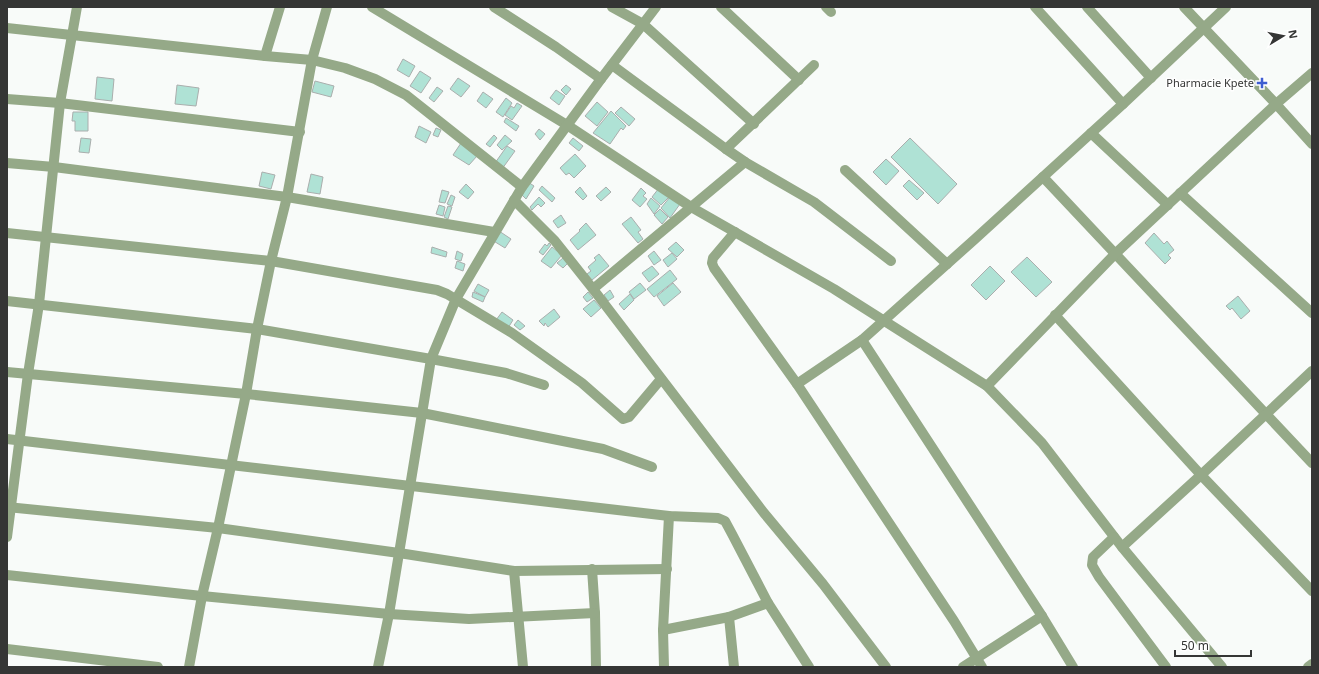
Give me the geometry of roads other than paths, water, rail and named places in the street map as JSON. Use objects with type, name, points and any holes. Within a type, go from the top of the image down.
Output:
[{"type":"street","points":[[7,537],[9,507],[39,304],[60,103],[77,7]]},
{"type":"street","points":[[265,56],[280,7]]},
{"type":"street","points":[[189,667],[202,596],[246,394],[271,261],[287,197],[312,60],[327,7]]},
{"type":"street","points":[[372,7],[567,125],[691,207],[834,289],[987,386],[1042,443],[1122,547],[1222,667]]},
{"type":"street","points":[[494,7],[556,47],[601,79]]},
{"type":"street","points":[[612,7],[643,24],[754,124]]},
{"type":"street","points":[[378,667],[389,614],[431,359],[456,299],[494,232],[522,187],[656,7]]},
{"type":"street","points":[[722,7],[799,80]]},
{"type":"street","points":[[1035,7],[1124,104]]},
{"type":"street","points":[[1087,7],[1151,78]]},
{"type":"street","points":[[1184,7],[1312,144]]},
{"type":"street","points":[[797,384],[862,340],[1042,176],[1124,104],[1226,7]]},
{"type":"street","points":[[7,28],[312,60],[345,68],[375,79],[406,95],[522,187]]},
{"type":"street","points":[[612,65],[744,162],[814,202],[891,261]]},
{"type":"street","points":[[726,149],[754,124],[814,65]]},
{"type":"street","points":[[987,386],[1055,314],[1115,254],[1312,72]]},
{"type":"street","points":[[7,99],[60,103],[300,132]]},
{"type":"street","points":[[1091,133],[1168,205]]},
{"type":"street","points":[[593,289],[744,162]]},
{"type":"street","points":[[7,163],[54,167],[287,197],[494,232]]},
{"type":"street","points":[[845,170],[947,264]]},
{"type":"street","points":[[1042,176],[1312,463]]},
{"type":"street","points":[[1180,193],[1312,313]]},
{"type":"street","points":[[514,200],[554,241],[593,289],[764,513],[823,584],[886,667]]},
{"type":"street","points":[[735,232],[713,258],[712,263],[714,268],[797,384],[954,621],[982,667]]},
{"type":"street","points":[[7,233],[271,261],[437,290],[456,299],[512,333],[582,383],[623,419],[629,417],[661,379]]},
{"type":"street","points":[[7,301],[257,330],[431,359],[506,374],[544,385]]},
{"type":"street","points":[[1055,314],[1202,475],[1312,591]]},
{"type":"street","points":[[862,340],[1042,616],[1073,667]]},
{"type":"street","points":[[1122,547],[1202,475],[1312,371]]},
{"type":"street","points":[[7,372],[246,394],[422,413],[603,449],[652,467]]},
{"type":"street","points":[[7,439],[669,516],[718,518],[725,521],[768,603],[809,667]]},
{"type":"street","points":[[9,507],[218,528],[399,553],[514,571],[666,569]]},
{"type":"street","points":[[664,667],[663,630],[669,516]]},
{"type":"street","points":[[1114,537],[1093,557],[1092,565],[1103,583],[1166,667]]},
{"type":"street","points":[[592,569],[595,613],[596,667]]},
{"type":"street","points":[[514,571],[523,667]]},
{"type":"street","points":[[7,575],[389,614],[469,619],[595,613]]},
{"type":"street","points":[[663,630],[729,617],[768,603]]},
{"type":"street","points":[[963,667],[1042,616]]},
{"type":"street","points":[[729,617],[734,667]]},
{"type":"street","points":[[7,648],[158,667]]},
{"type":"street","points":[[1308,667],[1312,664]]},
{"type":"place","name":"Pharmacie Kpete","points":[[1262,83]]}]
